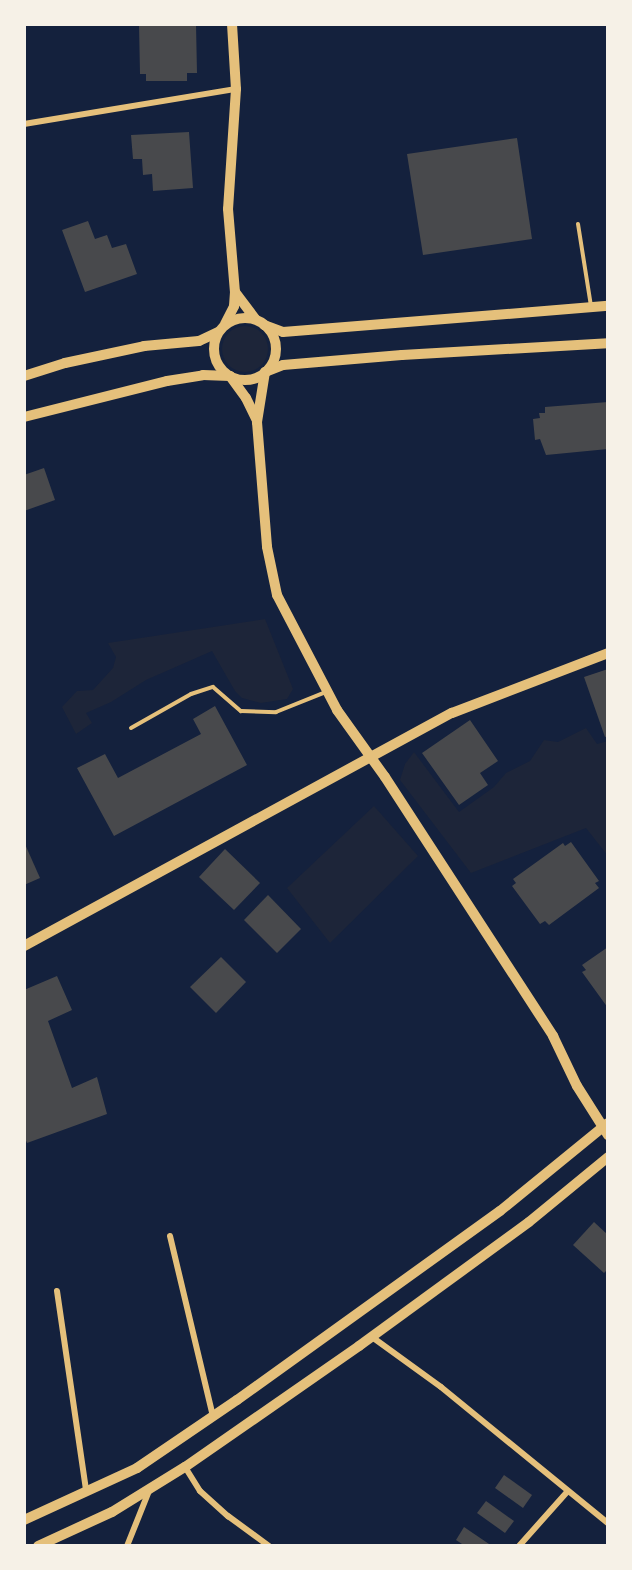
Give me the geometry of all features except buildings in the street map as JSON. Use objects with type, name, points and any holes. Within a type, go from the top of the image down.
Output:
[{"type":"street","points":[[232,24],[236,89],[228,209],[236,292],[234,306],[214,342],[216,362],[246,398],[257,422]]},
{"type":"street","points":[[24,124],[236,89]]},
{"type":"street","points":[[24,1520],[137,1468],[500,1210],[606,1128],[577,1086],[553,1036],[327,691],[277,595],[267,547],[257,422],[265,372],[276,352],[271,333],[236,292]]},
{"type":"street","points":[[24,376],[64,363],[144,346],[199,341],[234,319],[260,322],[283,332],[608,306]]},
{"type":"street","points":[[24,417],[167,381],[203,375],[230,376],[250,380],[283,365],[402,355],[608,343]]},
{"type":"street","points":[[24,946],[452,712],[608,653]]},
{"type":"street","points":[[38,1546],[112,1512],[185,1467],[372,1337],[529,1222],[608,1157]]},
{"type":"street","points":[[170,1236],[213,1416]]},
{"type":"street","points":[[57,1291],[87,1492]]},
{"type":"street","points":[[372,1337],[441,1387],[567,1492],[590,1506],[608,1523]]},
{"type":"street","points":[[185,1467],[200,1491],[228,1516],[269,1546]]},
{"type":"street","points":[[127,1546],[149,1491]]},
{"type":"street","points":[[519,1546],[567,1492]]},
{"type":"lane","points":[[578,224],[591,307]]},
{"type":"lane","points":[[131,728],[191,694],[213,687],[241,711],[276,712],[327,691]]},
{"type":"shaded area","points":[[245,326],[261,333],[268,349],[261,365],[245,372],[229,365],[222,349],[229,333]]},
{"type":"shaded area","points":[[265,619],[293,689],[287,699],[261,703],[242,698],[235,691],[212,651],[146,680],[111,702],[86,713],[92,723],[76,734],[62,707],[77,691],[93,690],[113,668],[116,657],[108,643]]},
{"type":"shaded area","points":[[586,728],[597,744],[608,741],[608,856],[586,828],[471,873],[400,780],[405,764],[414,752],[459,812],[494,787],[506,773],[530,761],[544,740],[558,742]]},
{"type":"shaded area","points":[[374,806],[418,856],[330,943],[287,888]]}]
